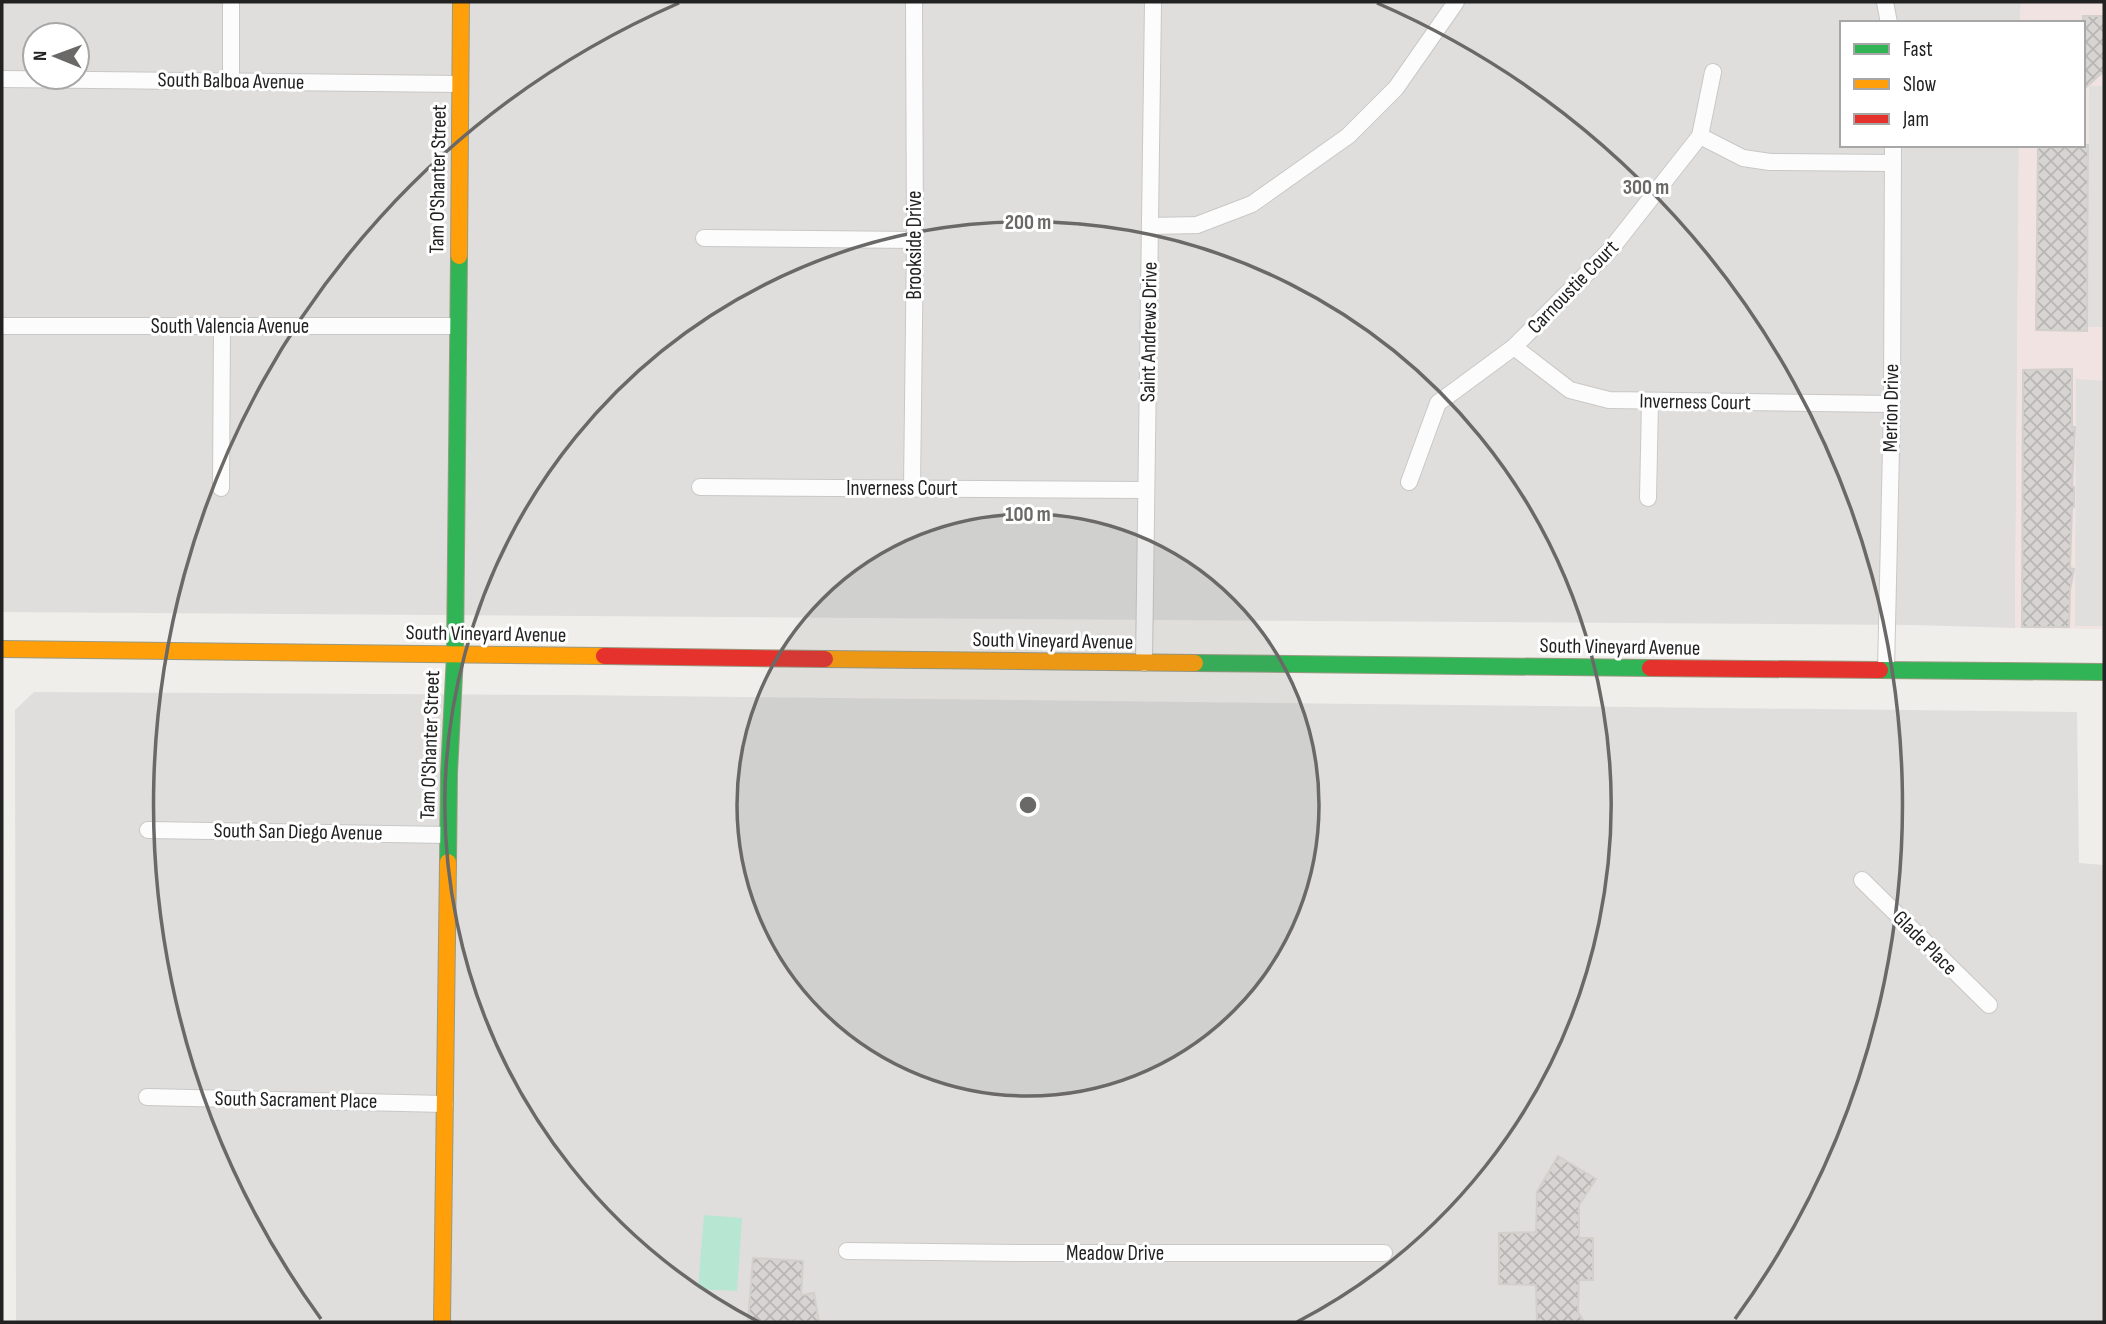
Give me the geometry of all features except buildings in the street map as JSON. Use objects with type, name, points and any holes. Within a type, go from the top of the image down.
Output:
[{"type":"main road","name":"Tam O'Shanter Street","points":[[442,1322],[449,773],[455,655],[461,2]]},
{"type":"main road","name":"South Vineyard Avenue","points":[[2,649],[2104,672]]},
{"type":"street","points":[[231,2],[231,81]]},
{"type":"street","name":"Brookside Drive","points":[[912,488],[914,2]]},
{"type":"street","name":"Saint Andrews Drive","points":[[1144,663],[1153,2]]},
{"type":"street","points":[[1151,226],[1197,225],[1252,204],[1348,136],[1396,88],[1456,2]]},
{"type":"street","points":[[1885,2],[1889,21]]},
{"type":"street","name":"Carnoustie Court","points":[[1409,482],[1438,403],[1514,347],[1611,249],[1700,136],[1713,72]]},
{"type":"street","name":"South Balboa Avenue","points":[[2,79],[460,84]]},
{"type":"street","points":[[1700,136],[1743,158],[1770,162],[1893,163]]},
{"type":"street","name":"Merion Drive","points":[[1886,670],[1892,404],[1893,147]]},
{"type":"street","points":[[704,238],[915,240]]},
{"type":"street","name":"South Valencia Avenue","points":[[2,326],[458,326]]},
{"type":"street","points":[[221,488],[222,326]]},
{"type":"street","name":"Inverness Court","points":[[1514,347],[1570,390],[1609,400],[1892,404]]},
{"type":"street","points":[[1648,498],[1650,402]]},
{"type":"street","name":"Inverness Court","points":[[700,487],[1145,490]]},
{"type":"street","name":"South San Diego Avenue","points":[[148,830],[448,835]]},
{"type":"street","name":"Glade Place","points":[[1862,880],[1989,1005]]},
{"type":"street","name":"South Sacrament Place","points":[[147,1097],[445,1104]]},
{"type":"street","name":"Meadow Drive","points":[[847,1251],[1384,1253]]},
{"type":"shaded area","points":[[2,2],[2021,2],[2020,21],[1840,21],[1840,147],[2019,147],[2015,628],[1913,625],[2,612]]},
{"type":"shaded area","points":[[2021,2],[2104,2],[2104,629],[2015,628],[2019,147],[2085,147],[2085,21],[2020,21]]},
{"type":"shaded area","points":[[2089,86],[2104,86],[2104,327],[2088,327]]},
{"type":"shaded area","points":[[2076,379],[2104,381],[2104,626],[2075,626]]},
{"type":"shaded area","points":[[34,692],[573,695],[2077,712],[2079,863],[2104,865],[2104,1322],[16,1322],[15,710]]},
{"type":"green space","points":[[704,1215],[742,1218],[737,1291],[698,1289]]},
{"type":"traffic: fast","points":[[448,862],[455,655],[459,256]]},
{"type":"traffic: fast","points":[[1195,663],[1650,668]]},
{"type":"traffic: fast","points":[[1880,670],[2104,672]]},
{"type":"traffic: slow","points":[[459,256],[461,2]]},
{"type":"traffic: slow","points":[[2,649],[604,656]]},
{"type":"traffic: slow","points":[[825,659],[1195,663]]},
{"type":"traffic: slow","points":[[442,1322],[448,862]]},
{"type":"traffic: jam","points":[[604,656],[825,659]]},
{"type":"traffic: jam","points":[[1650,668],[1880,670]]}]
